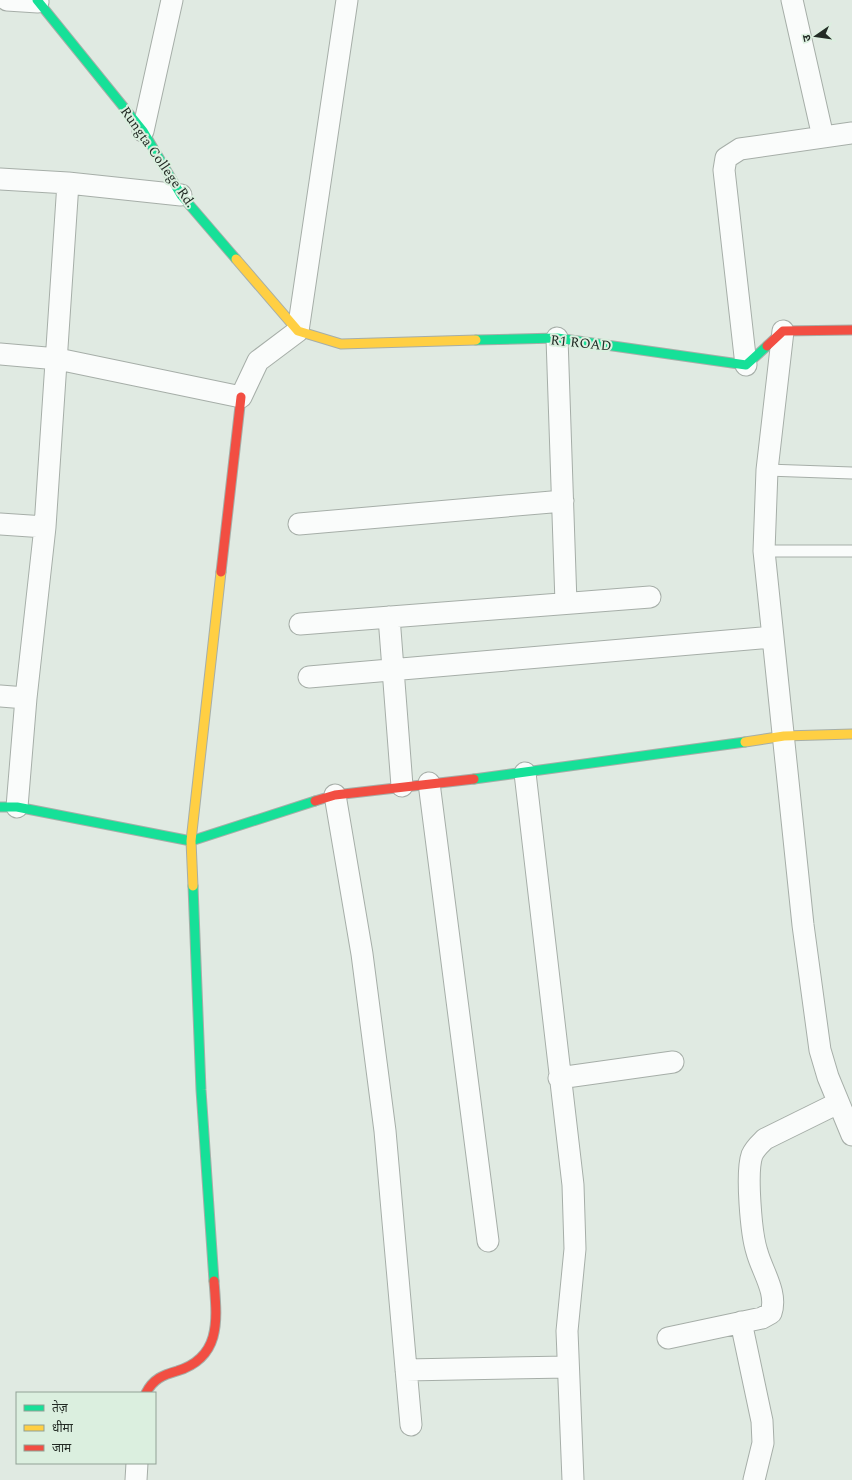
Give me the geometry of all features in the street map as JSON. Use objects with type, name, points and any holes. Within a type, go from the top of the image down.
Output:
[{"type":"street","points":[[6,0],[37,1]]},
{"type":"street","points":[[143,130],[172,0]]},
{"type":"street","points":[[146,1392],[148,1386],[163,1374],[194,1364],[206,1353],[213,1341],[216,1309],[201,1090],[190,841],[241,397],[258,361],[298,331],[347,0]]},
{"type":"street","points":[[792,0],[823,137]]},
{"type":"street","name":"Rungta College Rd.","points":[[37,1],[143,130],[181,194],[298,331]]},
{"type":"street","points":[[746,364],[724,170],[726,158],[740,149],[852,133]]},
{"type":"street","points":[[0,179],[68,183],[181,194]]},
{"type":"street","points":[[68,183],[58,359],[45,527],[26,698],[8,807],[190,841],[335,795],[402,786],[525,773],[784,736],[852,734]]},
{"type":"street","points":[[746,364],[783,331],[852,330]]},
{"type":"street","name":"R1 ROAD","points":[[298,331],[341,344],[556,338],[746,364]]},
{"type":"street","points":[[783,331],[767,470],[764,551],[803,925],[820,1050],[828,1078],[852,1135]]},
{"type":"street","points":[[556,338],[566,603]]},
{"type":"street","points":[[0,354],[58,359],[241,397]]},
{"type":"street","points":[[299,524],[563,501]]},
{"type":"street","points":[[0,524],[45,527]]},
{"type":"street","points":[[300,624],[650,596]]},
{"type":"street","points":[[389,617],[402,786]]},
{"type":"street","points":[[309,677],[394,668],[772,637]]},
{"type":"street","points":[[0,696],[26,698]]},
{"type":"street","points":[[525,773],[559,1078],[573,1185],[575,1249],[567,1331],[572,1480]]},
{"type":"street","points":[[429,783],[488,1241]]},
{"type":"street","points":[[335,795],[362,954],[386,1131],[411,1425]]},
{"type":"street","points":[[559,1078],[673,1062]]},
{"type":"street","points":[[668,1338],[762,1318],[771,1313],[774,1305],[753,1240],[750,1171],[752,1156],[758,1145],[766,1139],[838,1103]]},
{"type":"street","points":[[741,1322],[762,1421],[763,1443],[754,1480]]},
{"type":"street","points":[[406,1370],[568,1367]]},
{"type":"street","points":[[136,1480],[137,1464]]},
{"type":"lane","points":[[767,470],[852,473]]},
{"type":"lane","points":[[764,551],[852,551]]},
{"type":"traffic: fast","points":[[37,0],[143,131],[181,195],[236,259]]},
{"type":"traffic: fast","points":[[476,340],[557,338],[746,365],[767,346]]},
{"type":"traffic: fast","points":[[474,779],[745,742]]},
{"type":"traffic: fast","points":[[0,807],[17,807],[191,841],[315,801]]},
{"type":"traffic: fast","points":[[193,886],[201,1090],[214,1281]]},
{"type":"traffic: slow","points":[[236,259],[298,331],[341,344],[476,340]]},
{"type":"traffic: slow","points":[[193,886],[191,841],[221,572]]},
{"type":"traffic: slow","points":[[745,742],[784,736],[852,734]]},
{"type":"traffic: jam","points":[[767,346],[783,331],[852,330]]},
{"type":"traffic: jam","points":[[221,572],[241,397]]},
{"type":"traffic: jam","points":[[315,801],[335,795],[474,779]]},
{"type":"traffic: jam","points":[[147,1392],[152,1384],[159,1378],[192,1365],[202,1356],[209,1346],[214,1335],[216,1309],[214,1281]]}]
